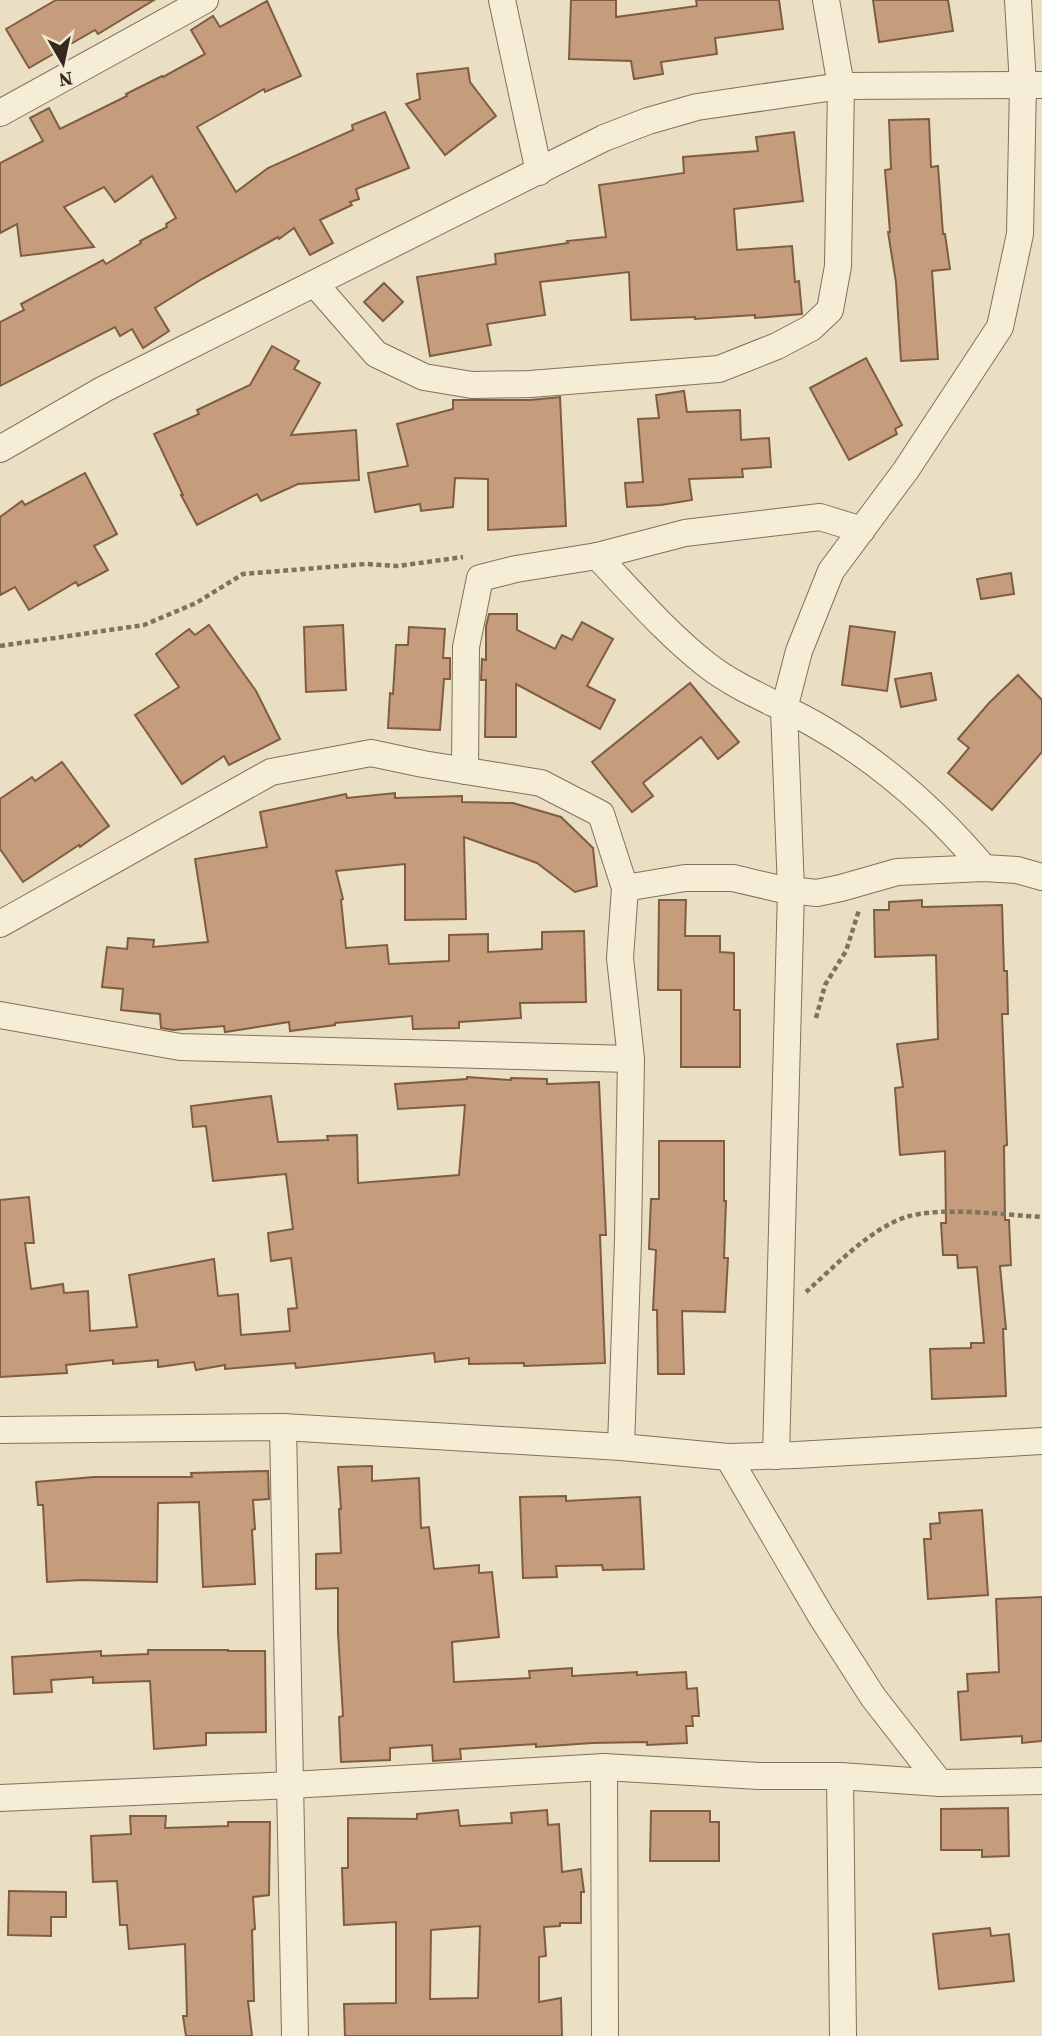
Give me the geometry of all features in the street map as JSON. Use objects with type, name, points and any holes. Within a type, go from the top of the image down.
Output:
[{"type":"street","points":[[0,113],[205,0]]},
{"type":"street","points":[[502,0],[539,172]]},
{"type":"street","points":[[315,284],[376,354],[424,377],[472,385],[530,384],[719,369],[777,346],[811,328],[830,310],[838,265],[841,86],[826,0]]},
{"type":"street","points":[[776,1456],[791,890],[784,709],[799,651],[831,571],[906,470],[1000,327],[1020,234],[1032,85],[1018,0]]},
{"type":"street","points":[[0,449],[104,389],[604,138],[648,121],[697,107],[841,86],[1032,85]]},
{"type":"street","points":[[465,771],[466,647],[480,578],[516,569],[597,556],[685,533],[820,517],[862,530]]},
{"type":"street","points":[[597,556],[708,666],[865,755],[908,788],[953,832],[984,868]]},
{"type":"street","points":[[0,924],[271,772],[371,753],[541,783],[601,814],[625,888],[620,958],[631,1059],[621,1447]]},
{"type":"street","points":[[625,888],[685,878],[733,878],[817,893],[897,872],[984,868],[1017,870],[1042,877]]},
{"type":"street","points":[[0,1015],[180,1046],[631,1059]]},
{"type":"street","points":[[0,1430],[283,1426],[621,1447],[728,1457],[1042,1441]]},
{"type":"street","points":[[283,1426],[295,2036]]},
{"type":"street","points":[[728,1457],[821,1616],[873,1697],[940,1783]]},
{"type":"street","points":[[604,1768],[605,2036]]},
{"type":"street","points":[[0,1798],[604,1768],[759,1776],[840,1776],[940,1783],[1042,1781]]},
{"type":"street","points":[[840,1776],[843,2036]]},
{"type":"path","points":[[0,646],[144,625],[196,603],[243,574],[366,564],[398,566],[467,557]]},
{"type":"path","points":[[797,1300],[845,1256],[883,1228],[907,1217],[940,1212],[1042,1217]]},
{"type":"building","points":[[56,0],[154,0],[98,34],[95,30],[29,68],[6,29]]},
{"type":"building","points":[[571,0],[616,0],[616,17],[697,6],[696,0],[779,0],[783,29],[715,38],[717,54],[661,62],[663,74],[634,79],[631,61],[569,59]]},
{"type":"building","points":[[873,0],[948,0],[953,31],[879,42]]},
{"type":"building","points":[[267,1],[301,76],[265,92],[264,89],[197,127],[236,192],[268,168],[353,130],[352,125],[385,112],[409,168],[356,189],[359,199],[320,220],[333,243],[310,255],[294,228],[155,308],[169,331],[143,348],[132,329],[120,336],[115,327],[0,386],[0,322],[24,310],[21,304],[103,260],[106,264],[167,227],[166,224],[176,218],[152,176],[115,202],[104,187],[64,207],[94,247],[21,256],[17,224],[0,233],[0,163],[43,141],[30,118],[49,108],[60,129],[127,96],[126,94],[205,54],[191,30],[213,16],[220,27]]},
{"type":"building","points":[[468,68],[470,82],[496,116],[445,155],[406,104],[420,99],[417,74]]},
{"type":"building","points":[[929,119],[931,167],[938,166],[943,234],[950,269],[932,271],[938,359],[901,361],[896,282],[888,232],[885,170],[891,169],[889,120]]},
{"type":"building","points":[[794,132],[803,201],[734,209],[737,250],[792,246],[795,282],[799,281],[802,314],[755,318],[755,315],[631,320],[629,272],[540,282],[545,315],[487,324],[491,345],[430,356],[417,277],[496,264],[495,254],[606,237],[599,185],[684,173],[683,157],[758,151],[756,137]]},
{"type":"building","points":[[384,283],[403,302],[383,321],[364,302]]},
{"type":"building","points":[[272,346],[299,361],[294,369],[320,383],[291,435],[356,430],[359,480],[298,484],[261,501],[257,494],[197,525],[154,434],[199,414],[197,410],[250,385]]},
{"type":"building","points":[[866,358],[902,425],[895,429],[897,434],[849,460],[810,388]]},
{"type":"building","points":[[684,391],[687,412],[740,410],[741,440],[769,438],[771,467],[742,469],[743,477],[689,479],[692,500],[627,507],[625,483],[643,482],[638,419],[659,418],[656,395]]},
{"type":"building","points":[[560,397],[566,526],[488,530],[488,479],[455,478],[453,507],[421,511],[420,504],[375,512],[368,473],[408,466],[397,424],[453,409],[453,400],[530,400]]},
{"type":"building","points":[[85,473],[117,534],[94,546],[108,570],[78,586],[76,582],[29,610],[15,587],[0,595],[0,517],[22,501],[25,505]]},
{"type":"building","points":[[1011,573],[1014,594],[981,599],[977,579]]},
{"type":"building","points":[[489,614],[517,614],[517,630],[555,649],[562,635],[572,640],[582,622],[613,639],[587,686],[615,700],[600,729],[516,684],[516,737],[485,737],[486,680],[481,680],[482,659],[486,660],[486,626]]},
{"type":"building","points":[[209,625],[256,691],[280,739],[229,765],[224,756],[182,784],[135,715],[179,687],[156,654],[189,629],[195,635]]},
{"type":"building","points":[[343,625],[346,690],[306,692],[304,627]]},
{"type":"building","points":[[850,626],[895,632],[887,691],[842,685]]},
{"type":"building","points":[[409,627],[445,629],[443,658],[450,658],[450,679],[444,679],[440,730],[388,728],[396,645],[408,645]]},
{"type":"building","points":[[931,673],[936,700],[901,707],[895,679]]},
{"type":"building","points":[[1018,675],[1042,700],[1042,752],[992,810],[948,773],[969,748],[958,739]]},
{"type":"building","points":[[690,683],[739,742],[718,759],[701,737],[643,783],[653,796],[632,812],[592,762]]},
{"type":"building","points":[[62,762],[109,826],[23,882],[0,849],[0,799],[32,777],[35,781]]},
{"type":"building","points":[[395,793],[395,798],[462,796],[462,802],[513,803],[561,817],[593,848],[597,886],[575,892],[537,863],[464,837],[466,919],[405,920],[405,864],[336,871],[343,899],[346,948],[387,945],[389,964],[449,961],[449,935],[488,934],[488,952],[542,949],[542,932],[584,931],[586,1002],[520,1003],[521,1018],[459,1022],[459,1028],[413,1029],[412,1016],[335,1023],[290,1031],[289,1022],[225,1032],[224,1026],[173,1030],[161,1028],[160,1014],[121,1010],[123,989],[102,987],[107,947],[127,949],[128,938],[154,940],[153,947],[208,942],[195,859],[267,847],[260,812],[346,794],[347,798]]},
{"type":"building","points":[[659,900],[686,900],[685,936],[720,936],[720,952],[734,953],[734,1010],[740,1010],[740,1067],[681,1067],[681,990],[658,990]]},
{"type":"building","points":[[922,900],[922,907],[1002,905],[1008,1014],[1002,1014],[1007,1145],[1004,1146],[1005,1220],[1009,1220],[1011,1265],[1000,1266],[1006,1329],[1003,1329],[1006,1396],[932,1399],[930,1349],[971,1348],[971,1343],[984,1343],[977,1267],[958,1268],[957,1255],[943,1255],[941,1223],[946,1223],[945,1151],[900,1155],[895,1088],[903,1087],[897,1044],[938,1039],[936,955],[875,957],[874,910],[889,910],[889,902]]},
{"type":"building","points":[[467,1077],[547,1079],[547,1084],[599,1082],[606,1235],[600,1235],[605,1363],[524,1366],[524,1363],[469,1364],[469,1358],[435,1362],[434,1353],[296,1368],[295,1363],[225,1369],[225,1365],[196,1370],[194,1362],[158,1367],[158,1360],[113,1364],[113,1360],[66,1365],[67,1373],[0,1377],[0,1200],[29,1197],[34,1243],[25,1243],[31,1289],[63,1284],[64,1293],[88,1291],[90,1331],[137,1327],[129,1275],[214,1259],[218,1296],[238,1294],[241,1335],[290,1331],[288,1309],[297,1308],[291,1258],[271,1261],[268,1233],[293,1229],[286,1174],[213,1181],[206,1126],[193,1127],[191,1106],[271,1096],[278,1142],[328,1140],[327,1136],[357,1135],[358,1183],[459,1175],[465,1105],[398,1109],[395,1084]]},
{"type":"building","points":[[659,1141],[724,1141],[724,1258],[728,1258],[725,1312],[682,1311],[684,1374],[658,1374],[657,1310],[653,1310],[656,1250],[649,1249],[651,1199],[659,1199]]},
{"type":"building","points":[[372,1466],[372,1481],[419,1478],[421,1528],[429,1527],[434,1569],[479,1565],[479,1573],[492,1572],[499,1637],[452,1642],[454,1682],[530,1678],[529,1671],[572,1668],[572,1676],[686,1672],[687,1689],[697,1688],[699,1716],[692,1716],[693,1726],[686,1726],[687,1743],[592,1743],[536,1747],[536,1744],[460,1749],[461,1759],[433,1761],[432,1745],[390,1748],[390,1760],[341,1762],[339,1717],[343,1716],[338,1588],[316,1589],[316,1554],[341,1553],[338,1467]]},
{"type":"building","points":[[268,1471],[269,1499],[253,1500],[255,1584],[203,1587],[199,1502],[158,1503],[157,1582],[47,1582],[43,1505],[38,1505],[36,1482],[94,1477],[192,1477],[191,1473]]},
{"type":"building","points":[[566,1496],[566,1501],[640,1497],[644,1569],[603,1570],[602,1565],[556,1566],[557,1577],[523,1578],[520,1497]]},
{"type":"building","points":[[982,1510],[988,1595],[928,1599],[924,1539],[931,1539],[930,1524],[940,1523],[939,1513]]},
{"type":"building","points":[[1042,1597],[1042,1741],[1022,1743],[1022,1736],[961,1740],[958,1692],[968,1691],[967,1674],[999,1672],[996,1599]]},
{"type":"building","points":[[148,1650],[265,1651],[266,1732],[206,1733],[206,1745],[154,1749],[150,1681],[93,1683],[93,1677],[51,1680],[52,1692],[14,1694],[12,1657],[101,1651],[101,1656],[148,1654]]},
{"type":"building","points":[[1008,1808],[1009,1856],[982,1857],[982,1850],[941,1850],[941,1809]]},
{"type":"building","points":[[458,1810],[460,1826],[512,1823],[511,1813],[547,1810],[548,1825],[559,1824],[562,1872],[581,1869],[584,1892],[581,1892],[581,1923],[560,1923],[560,1926],[544,1927],[546,1956],[539,1957],[539,2002],[561,1998],[562,2036],[345,2036],[344,2004],[396,2003],[396,1922],[344,1925],[342,1868],[348,1868],[348,1818],[417,1819],[417,1814]],"holes":[[[480,1926],[478,1998],[430,1999],[431,1930]]]},
{"type":"building","points":[[651,1811],[710,1811],[710,1822],[719,1822],[719,1861],[650,1861]]},
{"type":"building","points":[[130,1816],[166,1816],[165,1828],[228,1826],[228,1822],[270,1822],[269,1895],[253,1897],[254,2001],[248,2001],[252,2036],[186,2036],[183,2016],[187,2016],[185,1944],[129,1949],[127,1925],[120,1925],[117,1881],[93,1882],[91,1836],[131,1834]]},
{"type":"building","points":[[9,1891],[66,1892],[66,1917],[51,1917],[51,1936],[8,1935]]},
{"type":"building","points":[[990,1928],[991,1936],[1009,1934],[1014,1981],[939,1989],[933,1934]]}]
